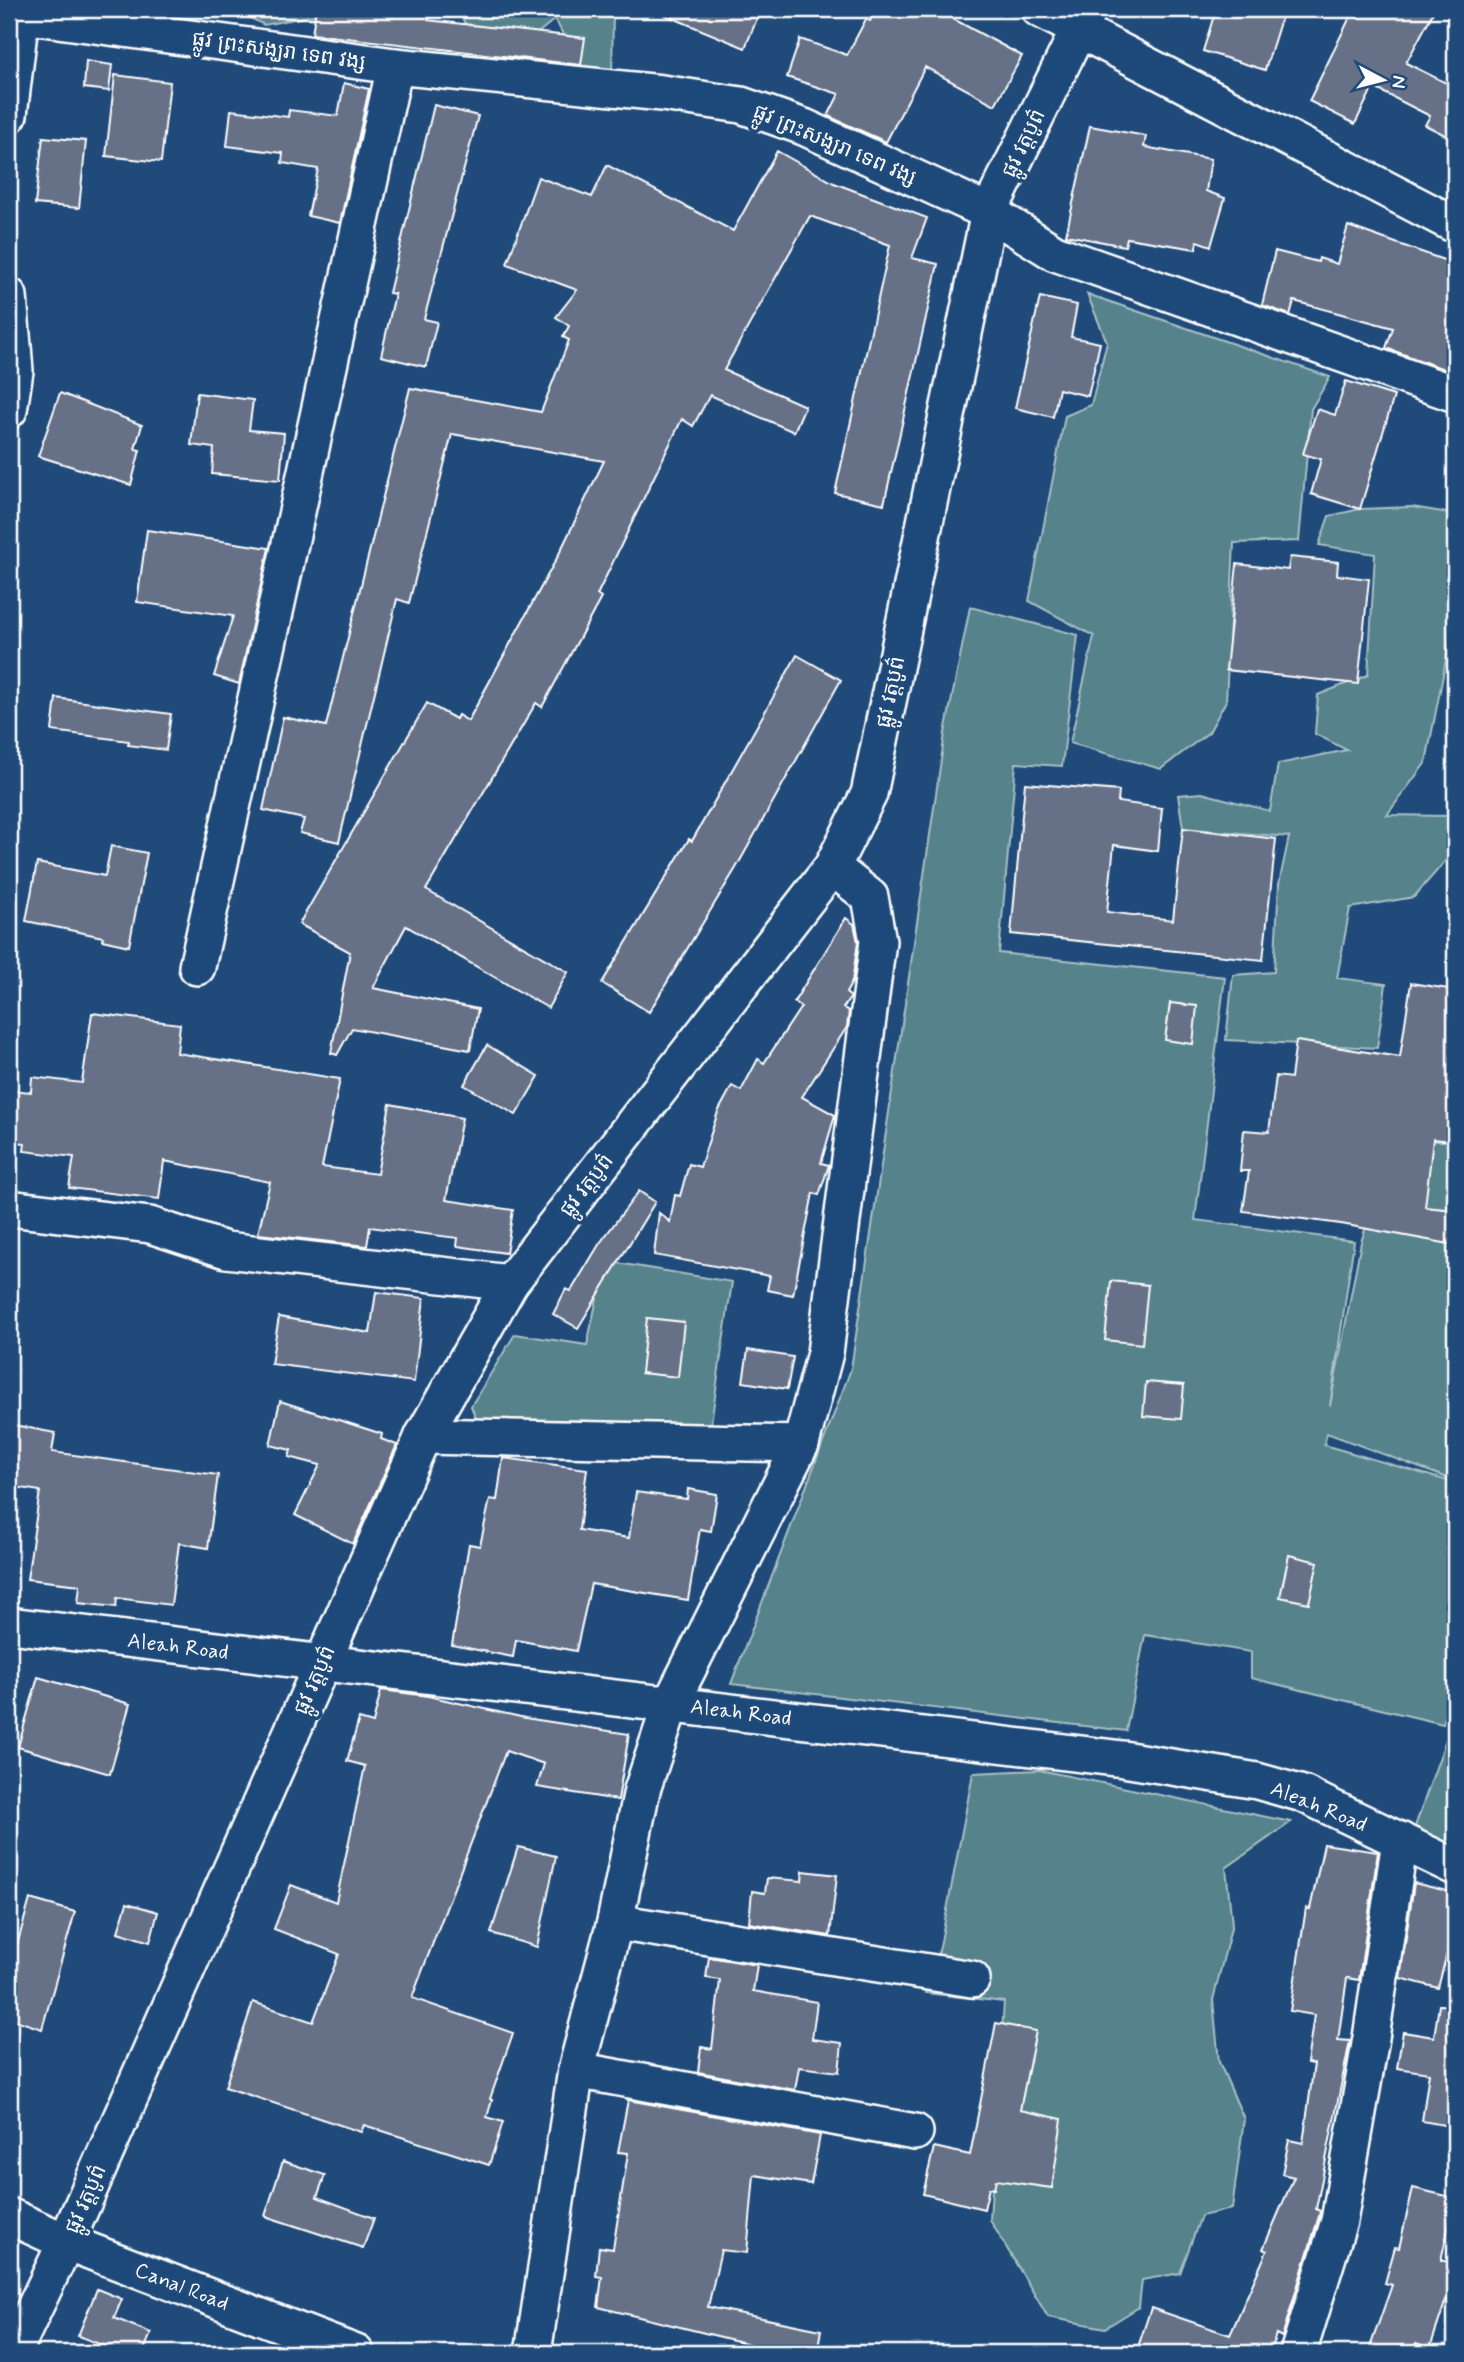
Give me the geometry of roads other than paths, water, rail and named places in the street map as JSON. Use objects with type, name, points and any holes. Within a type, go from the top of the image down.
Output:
[{"type":"street","points":[[1039,9],[1083,20],[1455,225]]},
{"type":"street","points":[[9,115],[16,12]]},
{"type":"street","name":"ផ្លូវ ព្រះសង្ឃរា ទេព វង្ស","points":[[16,12],[395,66],[662,93],[741,105],[804,127],[989,212],[1055,253],[1455,394]]},
{"type":"street","name":"ផ្លូវ វត្តបូព៌","points":[[13,2353],[66,2242],[424,1436],[510,1283],[832,867],[869,794],[989,212],[1083,20]]},
{"type":"street","points":[[197,967],[395,66]]},
{"type":"street","points":[[9,296],[15,371],[9,410]]},
{"type":"street","points":[[533,2353],[576,2070],[615,1922],[642,1790],[671,1703],[801,1444],[825,1353],[878,941],[870,897],[832,867]]},
{"type":"street","points":[[9,1208],[150,1225],[226,1250],[510,1283]]},
{"type":"street","points":[[424,1436],[801,1444]]},
{"type":"street","name":"Aleah Road","points":[[9,1625],[1123,1759],[1257,1782],[1303,1794],[1455,1867]]},
{"type":"street","points":[[1298,2353],[1339,2221],[1371,2038],[1400,1840]]},
{"type":"street","points":[[615,1922],[972,1979]]},
{"type":"street","points":[[576,2070],[915,2132]]},
{"type":"street","name":"Canal Road","points":[[9,2216],[66,2242],[356,2353]]}]
